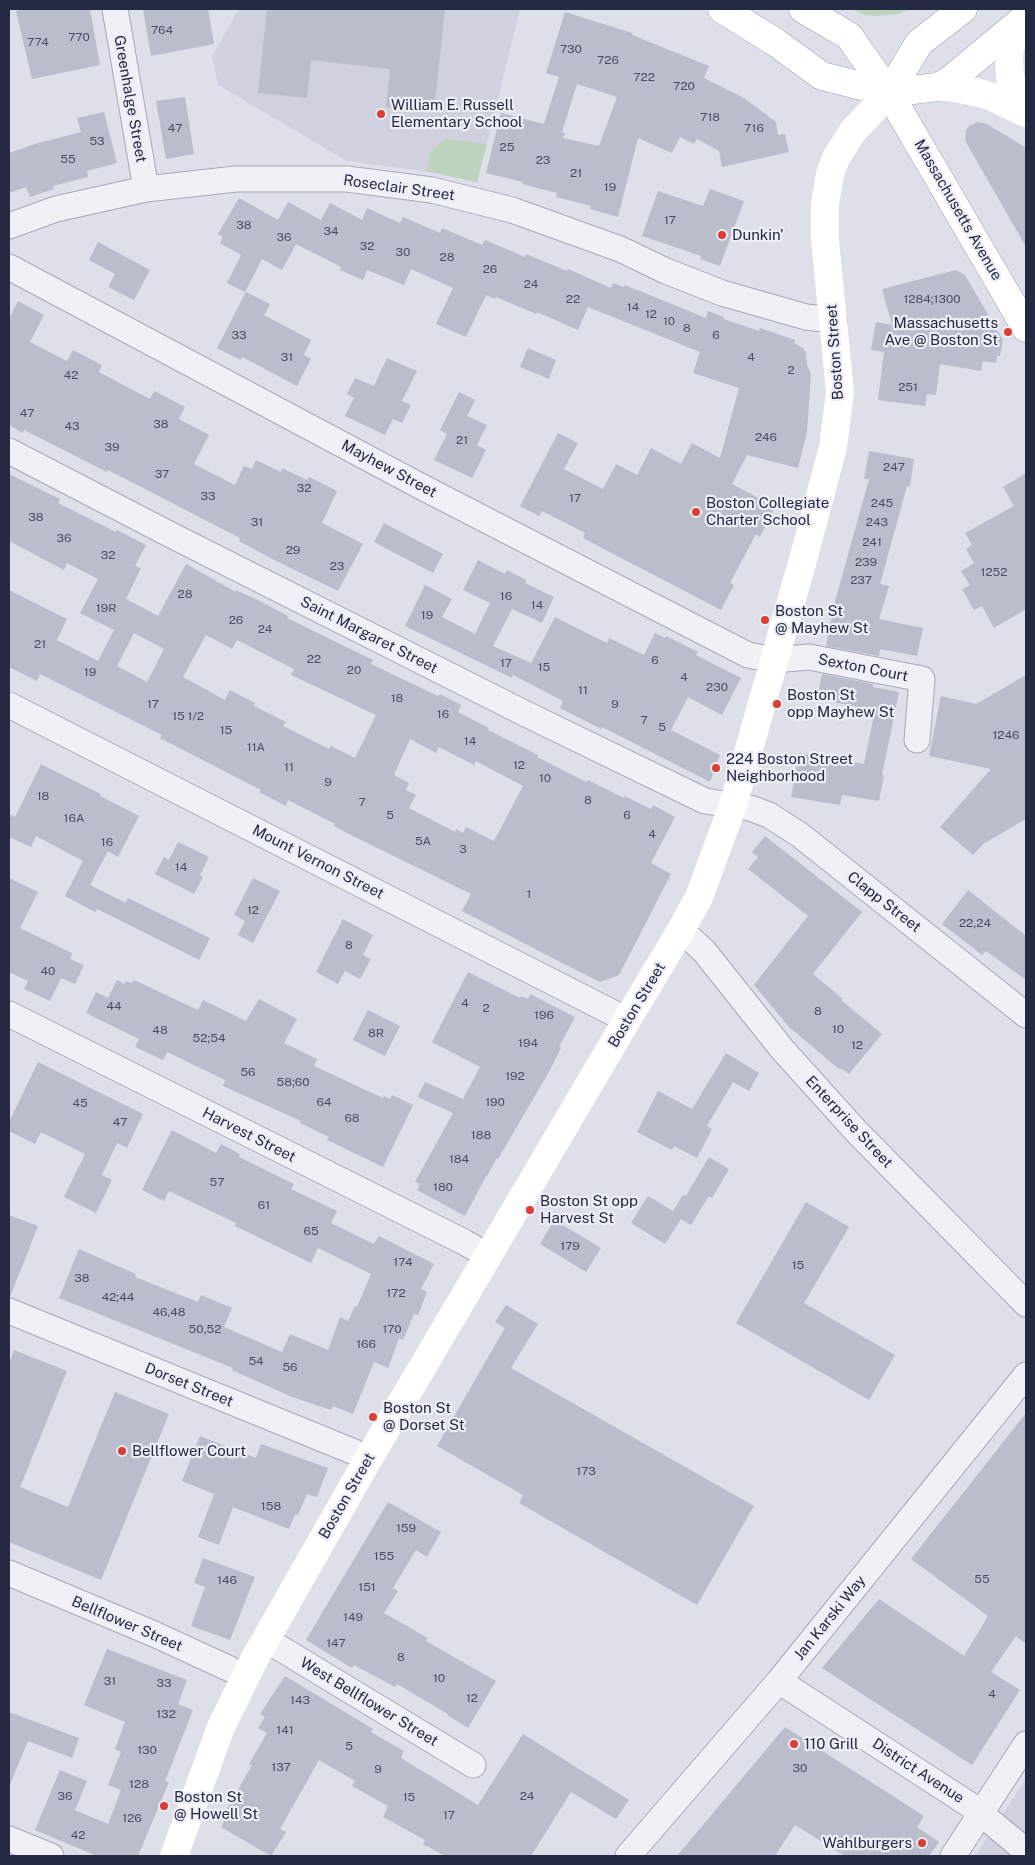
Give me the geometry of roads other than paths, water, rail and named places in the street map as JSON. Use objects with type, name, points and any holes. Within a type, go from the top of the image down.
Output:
[{"type":"main road","points":[[722,9],[775,42],[822,76],[889,92],[950,87],[990,96],[1026,113]]},
{"type":"main road","name":"Massachusetts Avenue","points":[[803,9],[849,36],[889,92],[1026,328]]},
{"type":"main road","name":"Boston Street","points":[[178,1855],[221,1727],[265,1639],[369,1458],[682,930],[699,897],[733,805],[833,447],[840,392],[824,222],[830,174],[836,158],[853,131],[889,92],[919,43],[963,9]]},
{"type":"main road","points":[[937,87],[960,73],[1020,22]]},
{"type":"main road","points":[[1020,22],[1009,54],[1010,78],[1026,107]]},
{"type":"street","name":"Greenhalge Street","points":[[115,9],[146,189]]},
{"type":"street","name":"Roseclair Street","points":[[9,226],[56,209],[146,189],[245,178],[347,179],[432,190],[512,210],[620,250],[722,293],[806,317],[834,320]]},
{"type":"street","name":"Mayhew Street","points":[[9,267],[612,586],[748,655],[774,660]]},
{"type":"street","name":"Saint Margaret Street","points":[[9,451],[526,714],[705,801],[733,805]]},
{"type":"street","name":"Sexton Court","points":[[774,660],[809,657],[922,679],[917,740]]},
{"type":"street","name":"Mount Vernon Street","points":[[9,705],[627,1020]]},
{"type":"street","name":"Clapp Street","points":[[733,805],[750,808],[769,816],[800,836],[1026,1015]]},
{"type":"street","name":"Enterprise Street","points":[[682,930],[704,951],[782,1049],[855,1130],[1024,1301]]},
{"type":"street","name":"Harvest Street","points":[[9,1014],[464,1242],[488,1256]]},
{"type":"street","name":"Dorset Street","points":[[9,1311],[369,1458]]},
{"type":"street","name":"Jan Karski Way","points":[[628,1856],[779,1681],[1026,1375]]},
{"type":"street","name":"Bellflower Street","points":[[9,1573],[154,1634],[245,1676]]},
{"type":"street","name":"West Bellflower Street","points":[[265,1639],[474,1766]]},
{"type":"street","name":"District Avenue","points":[[779,1681],[981,1814],[1026,1851]]},
{"type":"street","points":[[953,1856],[1026,1744]]},
{"type":"street","points":[[9,1839],[51,1856]]},
{"type":"place","name":"William E. Russell Elementary School","points":[[381,114]]},
{"type":"place","name":"Dunkin'","points":[[722,235]]},
{"type":"place","name":"Massachusetts Ave @ Boston St","points":[[1008,332]]},
{"type":"place","name":"Boston Collegiate Charter School","points":[[696,512]]},
{"type":"place","name":"Boston St @ Mayhew St","points":[[765,620]]},
{"type":"place","name":"Boston St opp Mayhew St","points":[[777,704]]},
{"type":"place","name":"224 Boston Street Neighborhood","points":[[716,768]]},
{"type":"place","name":"Boston St opp Harvest St","points":[[530,1210]]},
{"type":"place","name":"Boston St @ Dorset St","points":[[373,1417]]},
{"type":"place","name":"Bellflower Court","points":[[122,1451]]},
{"type":"place","name":"110 Grill","points":[[794,1744]]},
{"type":"place","name":"Boston St @ Howell St","points":[[164,1806]]},
{"type":"place","name":"Wahlburgers","points":[[922,1843]]}]
